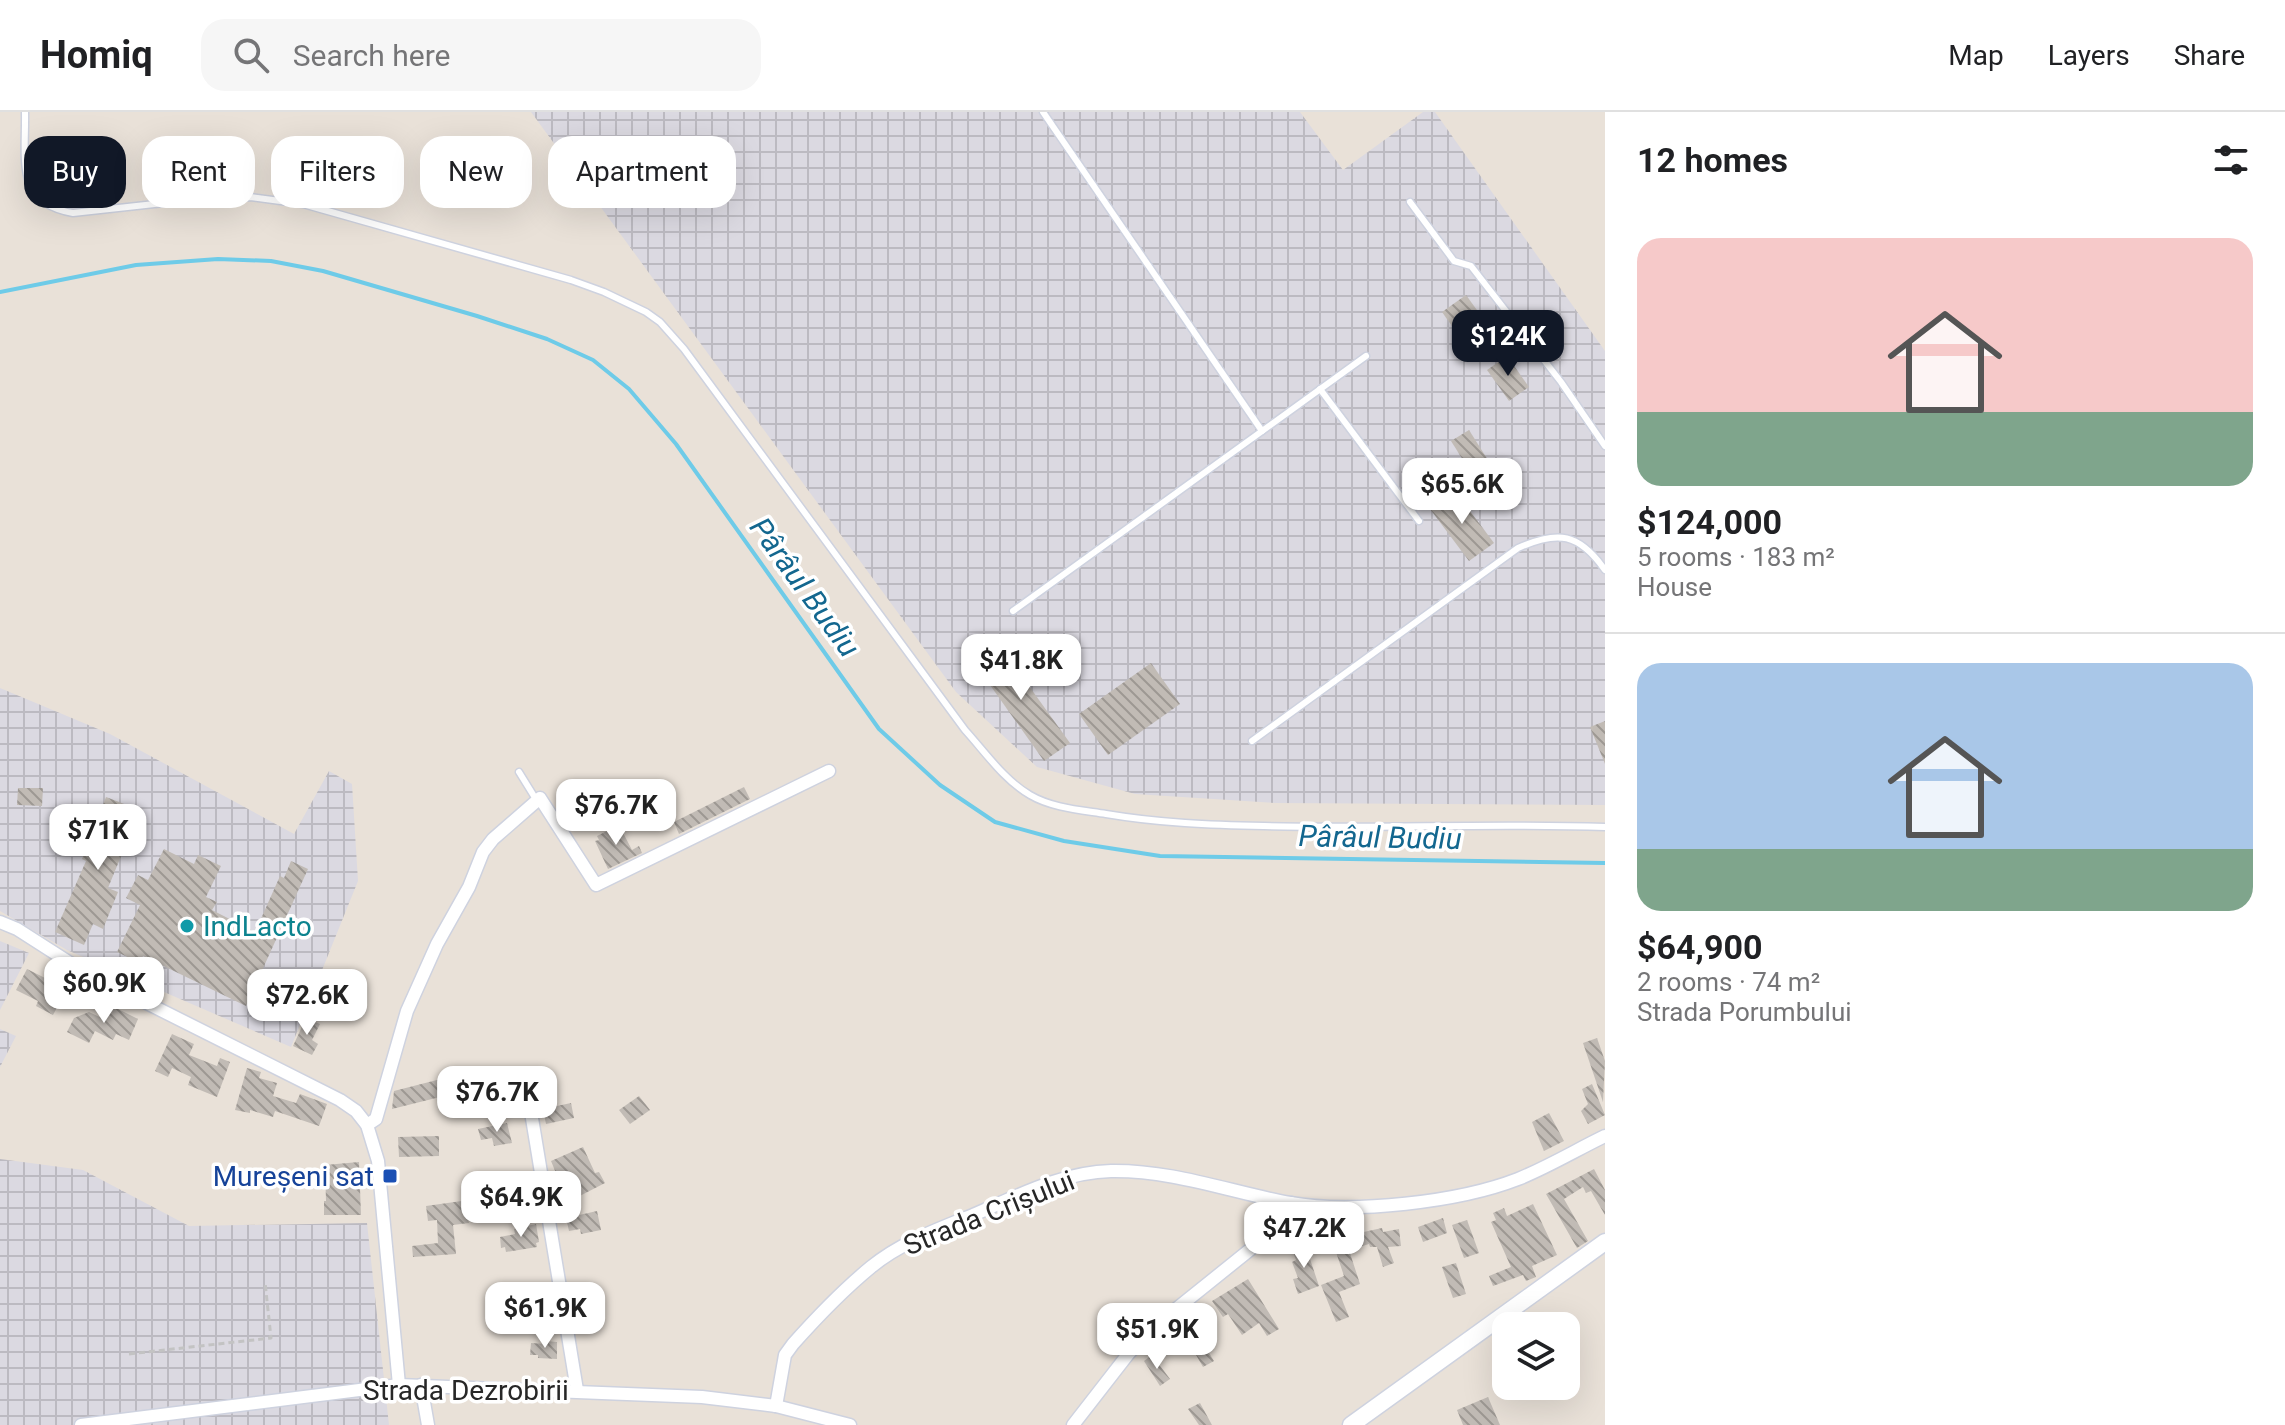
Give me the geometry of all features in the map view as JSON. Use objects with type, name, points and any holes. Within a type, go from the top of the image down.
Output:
[{"type":"main road","points":[[1351,1425],[1605,1242]]},
{"type":"street","points":[[367,1125],[378,1114],[407,1011],[437,944],[469,887],[483,852],[493,839],[538,800],[596,885],[829,771]]},
{"type":"street","points":[[0,922],[17,929],[81,970],[340,1100],[356,1111],[367,1125],[378,1161],[399,1385]]},
{"type":"street","points":[[525,1076],[577,1390]]},
{"type":"street","name":"Strada Crișului","points":[[776,1406],[785,1355],[871,1267],[925,1235],[1043,1186],[1083,1174],[1111,1171],[1168,1174],[1315,1206],[1421,1201],[1473,1192],[1517,1179],[1605,1136]]},
{"type":"street","points":[[1073,1425],[1129,1353],[1160,1322],[1272,1232],[1287,1216],[1291,1203]]},
{"type":"street","name":"Strada Dezrobirii","points":[[81,1425],[399,1385],[702,1397],[776,1406],[850,1425]]},
{"type":"street","points":[[421,1385],[428,1425]]},
{"type":"lane","points":[[25,112],[26,174],[37,197],[55,210],[73,213],[209,198],[250,197],[303,204],[571,280],[646,312],[666,328],[684,349],[965,730],[1002,772],[1029,795],[1083,810],[1198,825],[1359,829],[1605,827]]},
{"type":"lane","points":[[1043,112],[1262,431]]},
{"type":"lane","points":[[1410,202],[1454,261],[1471,266],[1561,382],[1605,446]]},
{"type":"lane","points":[[1013,611],[1366,356]]},
{"type":"lane","points":[[1320,389],[1419,521]]},
{"type":"lane","points":[[1252,741],[1518,548],[1542,537],[1567,538],[1594,554],[1605,570]]},
{"type":"lane","points":[[519,772],[538,800]]},
{"type":"path","points":[[129,1354],[271,1338],[265,1282]]},
{"type":"shaded area","points":[[531,112],[1300,112],[1343,170],[1423,112],[1435,112],[1605,351],[1605,805],[1275,803],[1135,794],[1037,767],[956,692],[601,208],[736,208],[736,136],[549,136]]},
{"type":"shaded area","points":[[0,688],[110,734],[294,834],[329,771],[352,784],[358,881],[291,1047],[67,950],[0,911]]},
{"type":"shaded area","points":[[0,941],[29,953],[0,1010]]},
{"type":"shaded area","points":[[0,1029],[16,1036],[0,1067]]},
{"type":"shaded area","points":[[0,1159],[83,1170],[189,1226],[367,1223],[389,1425],[0,1425]]},
{"type":"building","points":[[1466,295],[1490,328],[1466,346],[1442,312]]},
{"type":"building","points":[[1507,356],[1529,387],[1509,401],[1487,370]]},
{"type":"building","points":[[1469,430],[1505,487],[1487,498],[1451,441]]},
{"type":"building","points":[[1455,491],[1494,543],[1469,561],[1430,509]]},
{"type":"building","points":[[998,643],[1070,743],[1044,761],[973,661]]},
{"type":"building","points":[[1151,663],[1180,704],[1108,755],[1079,714]]},
{"type":"building","points":[[1605,721],[1605,764],[1590,727]]},
{"type":"building","points":[[744,787],[750,799],[679,834],[674,822]]},
{"type":"building","points":[[18,788],[43,788],[42,806],[17,805]]},
{"type":"building","points":[[106,797],[140,810],[108,888],[118,892],[103,929],[93,924],[84,945],[55,932],[86,861],[82,859]]},
{"type":"building","points":[[619,825],[632,850],[639,846],[642,853],[608,869],[595,841],[599,840],[597,836]]},
{"type":"building","name":"IndLacto","points":[[164,849],[194,864],[198,855],[221,866],[206,897],[217,902],[212,910],[255,932],[280,876],[284,878],[291,861],[308,869],[246,1006],[143,956],[140,963],[117,952],[140,905],[126,898],[138,875],[148,880]]},
{"type":"building","points":[[27,969],[49,980],[53,973],[70,983],[53,1015],[36,1006],[38,1001],[16,990]]},
{"type":"building","points":[[110,1005],[138,1019],[129,1040],[116,1034],[113,1040],[95,1031],[89,1043],[67,1032],[74,1018],[89,1012],[104,1019]]},
{"type":"building","points":[[306,1018],[320,1024],[312,1040],[318,1044],[312,1055],[293,1046]]},
{"type":"building","points":[[172,1034],[194,1044],[189,1055],[217,1066],[220,1058],[230,1062],[217,1097],[188,1085],[191,1077],[172,1068],[168,1077],[155,1071]]},
{"type":"building","points":[[1597,1038],[1605,1061],[1603,1102],[1583,1043]]},
{"type":"building","points":[[247,1068],[261,1072],[259,1078],[277,1083],[273,1096],[296,1103],[300,1094],[327,1104],[319,1126],[275,1111],[273,1117],[250,1110],[250,1113],[235,1110]]},
{"type":"building","points":[[472,1071],[476,1088],[392,1109],[394,1091]]},
{"type":"building","points":[[1592,1084],[1605,1115],[1588,1124],[1581,1111],[1588,1104],[1582,1089]]},
{"type":"building","points":[[639,1096],[650,1110],[630,1124],[619,1110]]},
{"type":"building","points":[[571,1103],[574,1118],[546,1124],[543,1109]]},
{"type":"building","points":[[1549,1113],[1564,1141],[1544,1151],[1532,1122]]},
{"type":"building","points":[[507,1123],[512,1143],[494,1146],[492,1138],[481,1140],[478,1129]]},
{"type":"building","points":[[439,1136],[439,1156],[399,1157],[398,1137]]},
{"type":"building","points":[[583,1147],[595,1173],[599,1172],[605,1183],[568,1202],[551,1161]]},
{"type":"building","points":[[359,1162],[361,1215],[324,1215],[325,1165]]},
{"type":"building","points":[[1594,1169],[1605,1190],[1605,1215],[1591,1191],[1586,1193],[1583,1187],[1564,1199],[1588,1241],[1577,1248],[1546,1194]]},
{"type":"building","points":[[476,1199],[478,1218],[453,1225],[456,1254],[413,1257],[412,1246],[438,1243],[437,1220],[428,1221],[426,1206]]},
{"type":"building","points":[[1533,1204],[1557,1255],[1532,1266],[1536,1277],[1526,1281],[1523,1275],[1493,1286],[1489,1276],[1511,1267],[1491,1222],[1496,1220],[1493,1213],[1504,1208],[1507,1216]]},
{"type":"building","points":[[597,1211],[601,1230],[581,1234],[580,1229],[569,1231],[566,1218]]},
{"type":"building","points":[[1443,1218],[1447,1233],[1423,1242],[1418,1227]]},
{"type":"building","points":[[1467,1220],[1479,1253],[1464,1258],[1452,1225]]},
{"type":"building","points":[[536,1224],[537,1247],[506,1252],[505,1247],[501,1248],[500,1237],[515,1234],[514,1229]]},
{"type":"building","points":[[1382,1228],[1383,1232],[1399,1229],[1401,1246],[1388,1247],[1394,1263],[1383,1267],[1377,1247],[1370,1247],[1369,1244],[1349,1250],[1360,1284],[1339,1292],[1349,1317],[1336,1322],[1321,1285],[1344,1276],[1332,1240],[1358,1230],[1359,1233]]},
{"type":"building","points":[[1305,1244],[1319,1286],[1298,1294],[1293,1279],[1298,1278],[1292,1262],[1296,1260],[1292,1249]]},
{"type":"building","points":[[1456,1263],[1466,1294],[1453,1298],[1442,1267]]},
{"type":"building","points":[[1248,1279],[1279,1329],[1267,1336],[1259,1323],[1242,1335],[1228,1314],[1223,1317],[1212,1301]]},
{"type":"building","points":[[1192,1325],[1214,1361],[1203,1367],[1192,1348],[1184,1352],[1174,1335]]},
{"type":"building","points":[[546,1341],[557,1342],[557,1359],[530,1355],[531,1343],[546,1344]]},
{"type":"building","points":[[1152,1355],[1170,1379],[1160,1386],[1144,1361]]},
{"type":"building","points":[[1488,1397],[1500,1425],[1463,1425],[1457,1410]]},
{"type":"building","points":[[1200,1403],[1212,1425],[1199,1425],[1188,1409]]},
{"type":"waterway","name":"Pârâul Budiu","points":[[0,292],[136,265],[218,259],[271,261],[323,271],[477,316],[547,339],[593,360],[629,389],[676,444],[879,729],[940,785],[995,822],[1064,841],[1160,856],[1605,863]]},
{"type":"place","name":"IndLacto","points":[[187,926]]},
{"type":"place","name":"Mureșeni sat","points":[[390,1176]]}]
